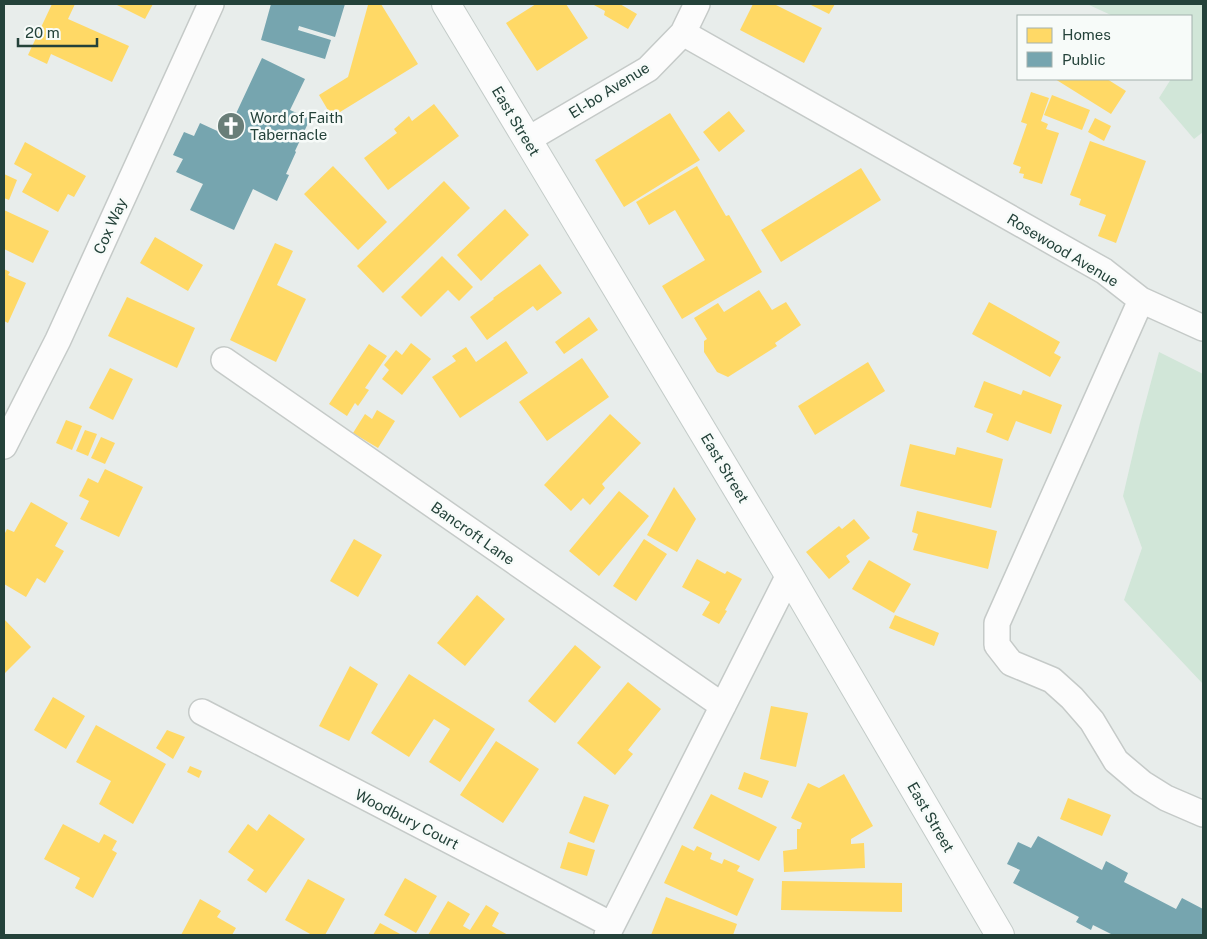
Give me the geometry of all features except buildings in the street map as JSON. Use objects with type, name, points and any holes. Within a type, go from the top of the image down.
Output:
[{"type":"main road","name":"East Street","points":[[446,4],[789,575],[1000,935]]},
{"type":"street","name":"Cox Way","points":[[4,446],[58,340],[211,4]]},
{"type":"street","name":"El-bo Avenue","points":[[527,140],[648,69],[683,33],[697,4]]},
{"type":"street","name":"Rosewood Avenue","points":[[683,33],[1104,271],[1141,300],[1203,328]]},
{"type":"street","points":[[1141,300],[997,623],[997,645],[1011,663],[1052,680],[1072,698],[1092,721],[1116,761],[1166,798],[1203,814]]},
{"type":"street","name":"Bancroft Lane","points":[[224,360],[722,706]]},
{"type":"street","points":[[610,930],[789,575]]},
{"type":"street","name":"Woodbury Court","points":[[202,712],[610,930]]},
{"type":"green space","points":[[1087,4],[1203,4],[1203,132],[1194,139],[1159,98],[1170,80],[1192,80],[1192,15],[1111,15]]},
{"type":"green space","points":[[1159,352],[1203,374],[1203,684],[1124,600],[1142,548],[1123,496]]},
{"type":"place","name":"Word of Faith Tabernacle","points":[[231,126]]}]
